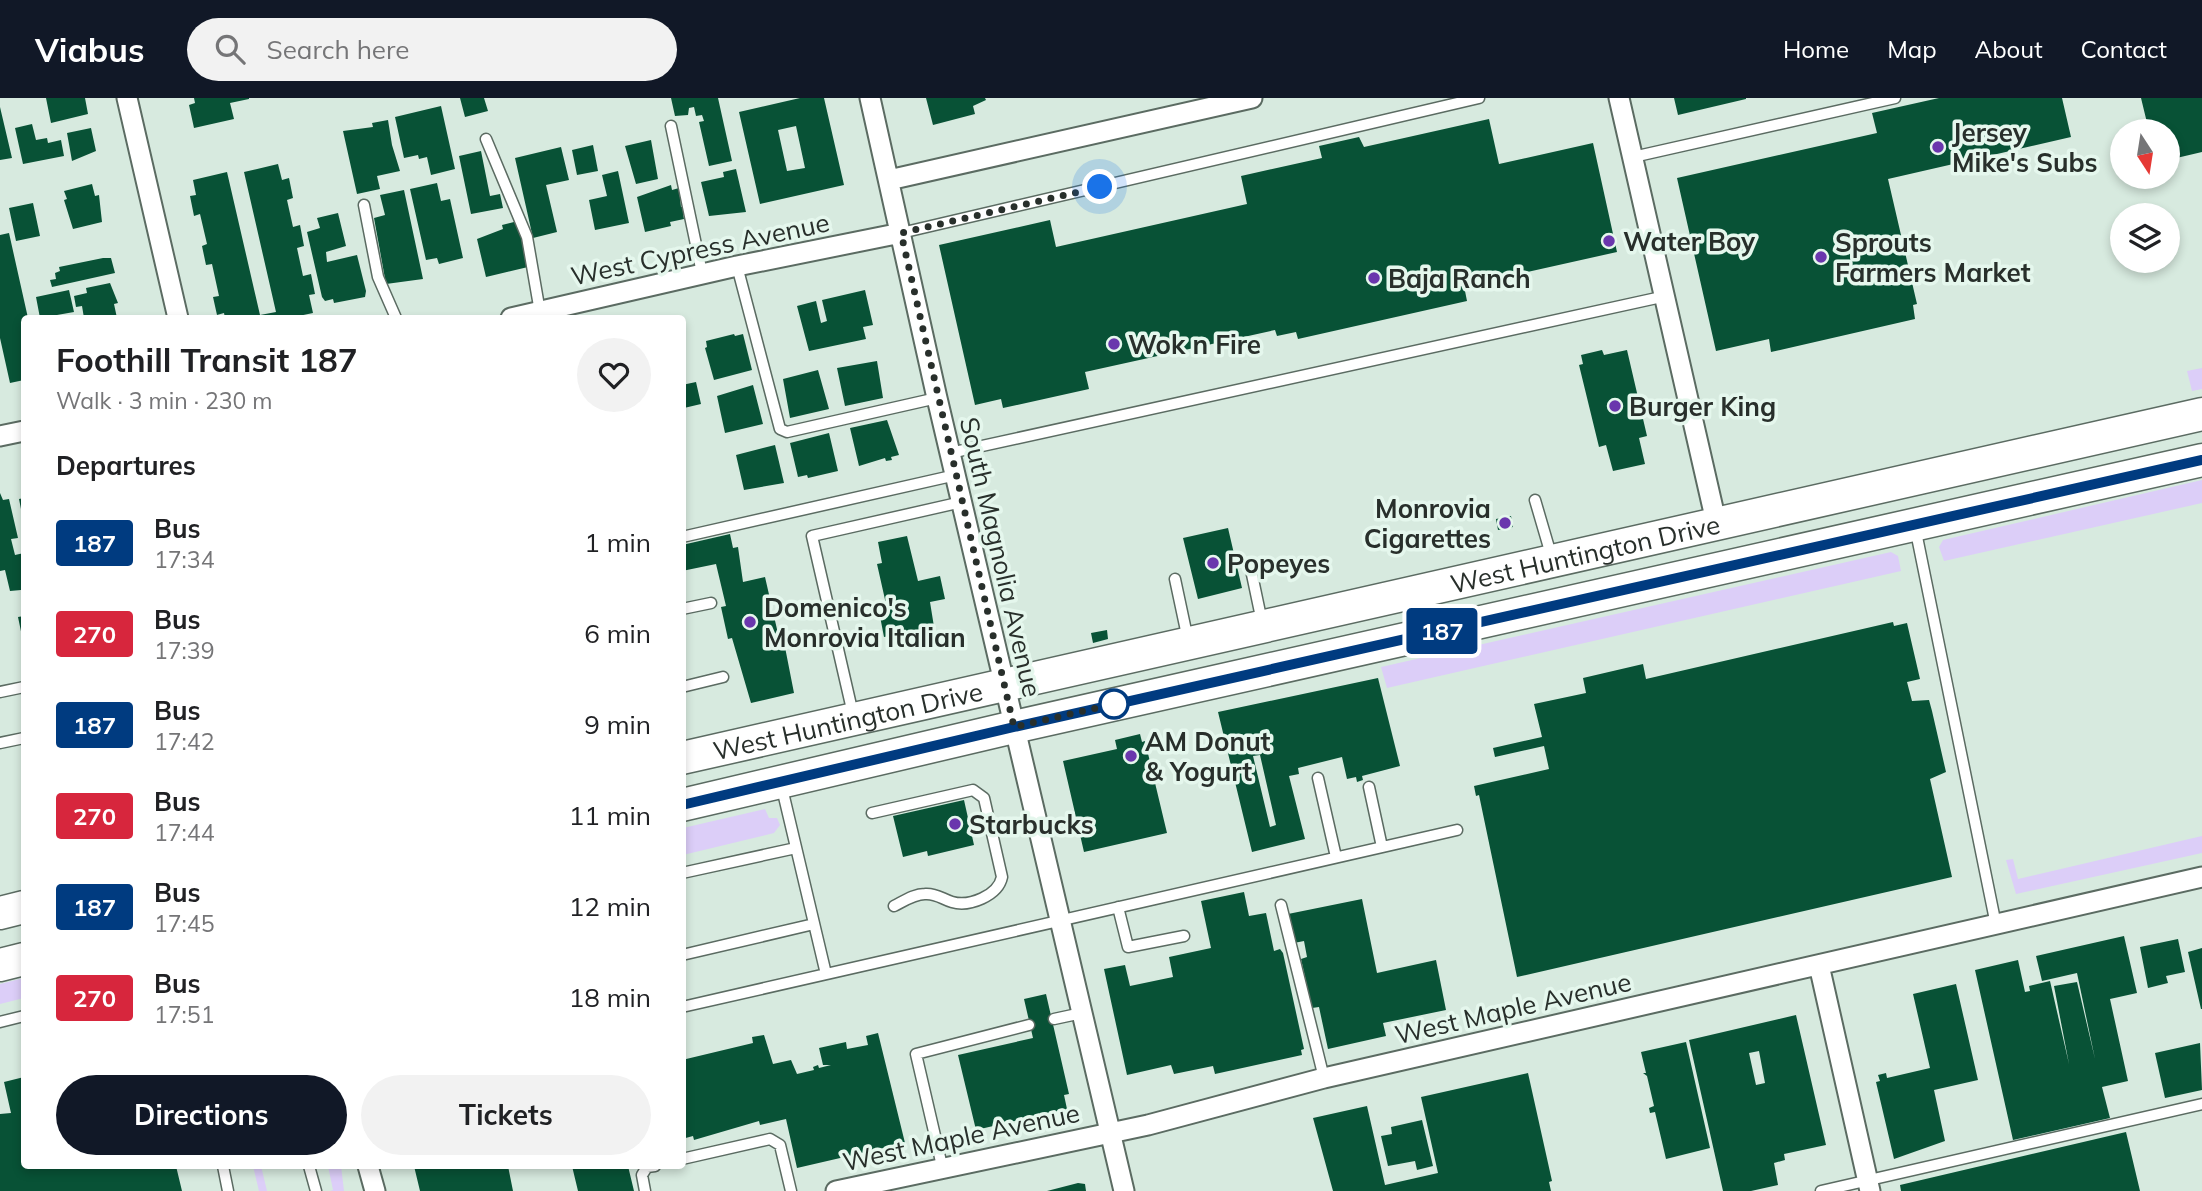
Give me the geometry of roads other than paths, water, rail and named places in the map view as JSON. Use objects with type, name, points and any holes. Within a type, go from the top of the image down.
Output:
[{"type":"main road","name":"West Huntington Drive","points":[[686,757],[1004,683],[1717,526],[2202,414]]},
{"type":"main road","name":"West Huntington Drive","points":[[686,804],[1014,727],[2202,460]]},
{"type":"main road","points":[[1840,540],[1859,520],[1884,509],[1973,488],[1983,475],[1985,464]]},
{"type":"main road","points":[[1577,600],[1610,575],[1697,556],[1717,526]]},
{"type":"main road","points":[[0,913],[21,908]]},
{"type":"main road","points":[[0,965],[21,960]]},
{"type":"street","points":[[127,98],[177,315]]},
{"type":"street","name":"South Magnolia Avenue","points":[[870,98],[937,398],[1124,1191]]},
{"type":"street","points":[[889,180],[1252,98]]},
{"type":"street","points":[[1619,98],[1717,526]]},
{"type":"street","name":"West Cypress Avenue","points":[[526,315],[737,266],[901,233]]},
{"type":"street","points":[[0,436],[21,432]]},
{"type":"street","name":"West Maple Avenue","points":[[847,1190],[2202,877]]},
{"type":"street","points":[[1819,965],[1869,1186]]},
{"type":"street","points":[[369,1169],[375,1191]]},
{"type":"lane","points":[[901,233],[1479,98]]},
{"type":"lane","points":[[1633,157],[1895,98]]},
{"type":"lane","points":[[671,127],[702,274]]},
{"type":"lane","points":[[486,139],[523,226],[540,312]]},
{"type":"lane","points":[[364,205],[378,277],[395,315]]},
{"type":"lane","points":[[737,266],[780,429],[787,432],[937,398]]},
{"type":"lane","points":[[950,453],[1666,296]]},
{"type":"lane","points":[[686,536],[956,475]]},
{"type":"lane","points":[[1535,500],[1553,562]]},
{"type":"lane","points":[[854,718],[812,536],[962,502]]},
{"type":"lane","points":[[1914,523],[1996,925]]},
{"type":"lane","points":[[1250,565],[1263,626]]},
{"type":"lane","points":[[1175,579],[1188,643]]},
{"type":"lane","points":[[686,608],[711,603]]},
{"type":"lane","points":[[686,686],[723,677]]},
{"type":"lane","points":[[0,692],[21,688]]},
{"type":"lane","points":[[0,743],[21,739]]},
{"type":"lane","points":[[1318,778],[1336,857]]},
{"type":"lane","points":[[780,782],[826,974]]},
{"type":"lane","points":[[1369,787],[1382,847]]},
{"type":"lane","points":[[872,813],[974,790],[984,799],[1002,877],[995,890],[970,902],[953,902],[929,893],[915,895],[894,906]]},
{"type":"lane","points":[[686,1006],[1457,830]]},
{"type":"lane","points":[[686,872],[796,848]]},
{"type":"lane","points":[[1281,905],[1325,1078]]},
{"type":"lane","points":[[1118,907],[1128,947],[1184,936]]},
{"type":"lane","points":[[686,954],[814,924]]},
{"type":"lane","points":[[1054,1019],[1082,1013]]},
{"type":"lane","points":[[0,1022],[21,1017]]},
{"type":"lane","points":[[942,1166],[916,1054],[1029,1025]]},
{"type":"lane","points":[[1821,1191],[1869,1186],[2202,1104]]},
{"type":"lane","points":[[686,1158],[770,1139],[780,1145],[791,1191]]},
{"type":"lane","points":[[224,1169],[228,1191]]},
{"type":"lane","points":[[310,1169],[316,1191]]},
{"type":"lane","points":[[645,1191],[642,1175],[646,1169]]},
{"type":"place","name":"Jersey Mike's Subs","points":[[1938,147]]},
{"type":"place","name":"Water Boy","points":[[1609,241]]},
{"type":"place","name":"Sprouts Farmers Market","points":[[1821,257]]},
{"type":"place","name":"Baja Ranch","points":[[1374,278]]},
{"type":"place","name":"Wok n Fire","points":[[1114,344]]},
{"type":"place","name":"Burger King","points":[[1615,406]]},
{"type":"place","name":"Monrovia Cigarettes","points":[[1505,523]]},
{"type":"place","name":"Popeyes","points":[[1213,563]]},
{"type":"place","name":"Domenico's Monrovia Italian","points":[[750,622]]},
{"type":"place","name":"AM Donut & Yogurt","points":[[1131,756]]},
{"type":"place","name":"Starbucks","points":[[955,824]]}]
